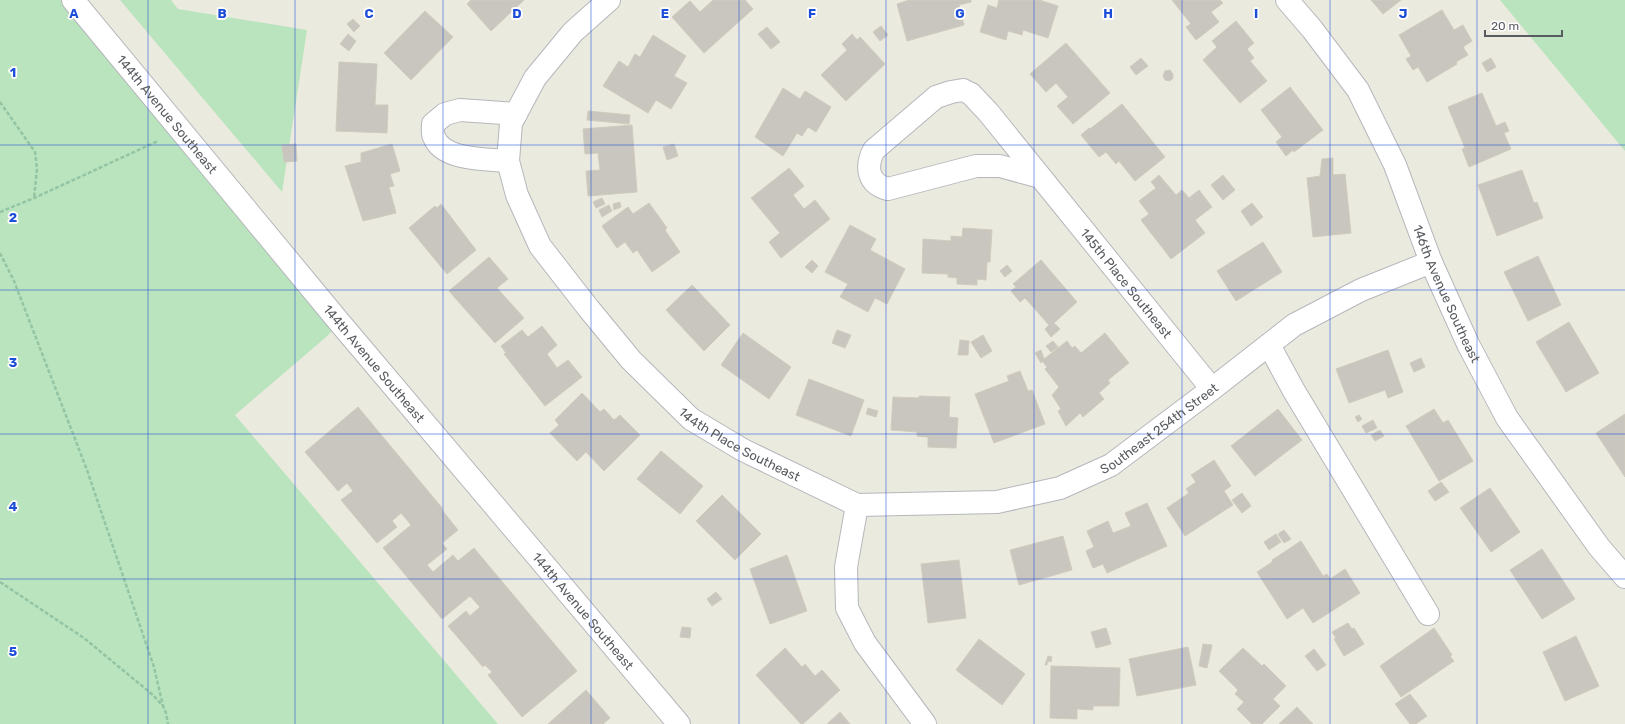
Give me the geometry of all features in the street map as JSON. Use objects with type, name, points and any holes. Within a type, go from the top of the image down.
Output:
[{"type":"street","name":"144th Avenue Southeast","points":[[73,0],[340,323],[679,724]]},
{"type":"street","points":[[508,161],[458,157],[443,148],[434,137],[433,124],[445,114],[460,110],[513,119],[535,78],[573,32],[609,0]]},
{"type":"street","name":"146th Avenue Southeast","points":[[1287,0],[1312,29],[1358,90],[1395,165],[1430,262],[1468,344],[1507,418],[1599,548],[1625,577]]},
{"type":"street","name":"145th Place Southeast","points":[[1040,177],[1000,166],[976,166],[888,190],[879,187],[869,173],[868,161],[874,150],[936,97],[950,92],[963,90],[971,94],[988,112],[1212,389]]},
{"type":"street","name":"144th Place Southeast","points":[[513,119],[508,161],[517,194],[540,246],[631,360],[691,419],[743,450],[858,505]]},
{"type":"street","name":"Southeast 254th Street","points":[[858,505],[997,502],[1060,488],[1111,465],[1294,325],[1361,290],[1430,262]]},
{"type":"street","points":[[1269,344],[1294,391],[1428,614]]},
{"type":"street","points":[[858,505],[846,568],[847,608],[865,643],[924,724]]},
{"type":"path","points":[[0,102],[36,152],[34,198]]},
{"type":"path","points":[[0,212],[34,198],[180,130]]},
{"type":"path","points":[[0,253],[14,281],[87,470],[154,667],[168,724]]},
{"type":"path","points":[[0,582],[84,638],[153,695],[163,706]]},
{"type":"green space","points":[[0,0],[73,0],[340,323],[325,338],[235,415],[498,724],[0,724]]},
{"type":"green space","points":[[120,0],[171,0],[178,9],[307,30],[282,192]]},
{"type":"green space","points":[[1500,0],[1625,0],[1625,151]]},
{"type":"building","points":[[471,0],[524,0],[491,31],[467,4]]},
{"type":"building","points":[[713,0],[745,0],[753,9],[704,53],[672,17],[690,1],[700,12]]},
{"type":"building","points":[[909,0],[971,0],[971,2],[959,5],[964,25],[907,41],[897,4]]},
{"type":"building","points":[[999,0],[1039,0],[1058,6],[1048,38],[1023,30],[1022,35],[1008,31],[1006,40],[980,32],[988,5],[997,8]]},
{"type":"building","points":[[1172,0],[1220,0],[1223,3],[1211,12],[1219,22],[1196,40],[1186,27],[1191,24]]},
{"type":"building","points":[[1371,0],[1401,0],[1383,14]]},
{"type":"building","points":[[1442,10],[1454,30],[1463,25],[1472,41],[1463,47],[1468,55],[1456,62],[1457,64],[1427,82],[1418,67],[1413,70],[1406,59],[1411,56],[1399,35]]},
{"type":"building","points":[[425,11],[453,37],[411,80],[384,53]]},
{"type":"building","points":[[353,19],[360,26],[354,32],[347,24]]},
{"type":"building","points":[[1236,21],[1254,43],[1247,49],[1254,58],[1250,61],[1267,81],[1240,103],[1203,60],[1217,47],[1212,41]]},
{"type":"building","points":[[881,26],[888,35],[880,41],[873,32]]},
{"type":"building","points":[[767,27],[780,42],[771,49],[758,34]]},
{"type":"building","points":[[348,34],[356,41],[349,51],[340,44]]},
{"type":"building","points":[[852,34],[857,40],[860,37],[885,64],[846,101],[821,75],[847,50],[842,44]]},
{"type":"building","points":[[653,35],[686,56],[674,76],[687,83],[671,109],[656,100],[648,113],[603,86],[619,61],[628,67],[635,54],[640,57]]},
{"type":"building","points":[[1066,43],[1110,93],[1073,124],[1057,106],[1068,97],[1056,83],[1046,92],[1030,74]]},
{"type":"building","points":[[1141,58],[1148,66],[1136,75],[1130,67]]},
{"type":"building","points":[[1491,58],[1496,67],[1487,72],[1482,63]]},
{"type":"building","points":[[339,62],[377,64],[375,105],[388,105],[387,133],[336,131]]},
{"type":"building","points":[[1170,70],[1173,74],[1173,78],[1170,81],[1165,80],[1163,76],[1165,71]]},
{"type":"building","points":[[1290,87],[1323,130],[1294,152],[1293,150],[1286,156],[1276,142],[1282,137],[1261,110]]},
{"type":"building","points":[[783,88],[800,99],[805,91],[831,107],[816,132],[808,127],[802,136],[797,133],[783,156],[755,137]]},
{"type":"building","points":[[1482,93],[1496,126],[1505,122],[1509,131],[1504,133],[1511,149],[1469,167],[1462,149],[1465,148],[1448,107]]},
{"type":"building","points":[[1122,104],[1165,157],[1135,181],[1119,161],[1116,164],[1106,152],[1099,157],[1081,135]]},
{"type":"building","points":[[588,111],[630,115],[629,124],[587,120]]},
{"type":"building","points":[[632,125],[637,192],[588,196],[586,171],[600,170],[598,153],[585,154],[583,129]]},
{"type":"building","points":[[296,144],[297,161],[284,162],[282,145]]},
{"type":"building","points":[[392,144],[400,171],[390,174],[394,186],[389,187],[396,213],[363,221],[345,166],[361,162],[361,153]]},
{"type":"building","points":[[674,144],[678,156],[667,160],[663,147]]},
{"type":"building","points":[[1333,158],[1333,175],[1345,174],[1351,233],[1313,237],[1307,178],[1320,176],[1322,159]]},
{"type":"building","points":[[789,168],[804,186],[793,195],[804,209],[815,200],[830,219],[781,258],[769,242],[780,233],[751,198]]},
{"type":"building","points":[[1522,170],[1534,203],[1537,202],[1543,218],[1497,236],[1478,185]]},
{"type":"building","points":[[1159,175],[1176,195],[1182,190],[1189,198],[1199,190],[1212,207],[1195,220],[1205,233],[1171,259],[1141,220],[1149,214],[1139,201],[1156,188],[1151,182]]},
{"type":"building","points":[[1223,175],[1235,190],[1223,200],[1211,185]]},
{"type":"building","points":[[602,198],[605,204],[596,208],[593,202]]},
{"type":"building","points":[[620,202],[621,207],[614,210],[613,204]]},
{"type":"building","points":[[649,203],[667,228],[665,230],[680,252],[652,272],[637,250],[633,253],[625,242],[617,248],[602,226],[628,207],[633,214]]},
{"type":"building","points":[[1252,203],[1263,217],[1251,226],[1241,211]]},
{"type":"building","points":[[441,204],[476,250],[447,274],[409,228],[435,206],[437,208]]},
{"type":"building","points":[[609,205],[612,211],[602,217],[599,210]]},
{"type":"building","points":[[850,225],[876,239],[870,250],[905,269],[887,304],[875,298],[868,312],[840,297],[848,284],[825,272]]},
{"type":"building","points":[[963,228],[992,230],[990,262],[987,262],[986,280],[977,279],[977,285],[957,284],[957,278],[948,277],[948,274],[922,273],[923,239],[951,241],[951,236],[962,237]]},
{"type":"building","points":[[1263,242],[1282,272],[1236,301],[1217,271]]},
{"type":"building","points":[[1538,256],[1561,305],[1528,321],[1504,272]]},
{"type":"building","points":[[489,257],[508,279],[497,288],[524,318],[495,343],[449,291]]},
{"type":"building","points":[[812,260],[818,266],[812,273],[805,267]]},
{"type":"building","points":[[1041,260],[1077,302],[1054,323],[1060,329],[1051,337],[1045,329],[1049,325],[1025,298],[1020,302],[1011,291],[1016,287],[1013,284]]},
{"type":"building","points":[[1007,265],[1012,271],[1005,277],[1000,271]]},
{"type":"building","points":[[692,285],[730,325],[704,351],[666,310]]},
{"type":"building","points":[[1569,322],[1599,373],[1566,392],[1536,342]]},
{"type":"building","points":[[542,326],[557,345],[547,354],[557,368],[568,360],[582,377],[545,406],[504,354],[506,353],[501,346],[522,330],[528,337]]},
{"type":"building","points":[[837,330],[851,335],[845,348],[832,343]]},
{"type":"building","points":[[743,333],[791,367],[769,399],[721,365]]},
{"type":"building","points":[[1105,333],[1129,363],[1108,380],[1110,383],[1099,393],[1104,399],[1083,417],[1080,413],[1066,426],[1058,411],[1061,409],[1052,395],[1059,387],[1045,369],[1047,367],[1042,361],[1041,363],[1035,353],[1041,350],[1044,359],[1067,341],[1072,348],[1075,346],[1081,353]]},
{"type":"building","points":[[983,335],[992,351],[981,358],[971,342]]},
{"type":"building","points":[[960,340],[969,341],[968,355],[958,355]]},
{"type":"building","points":[[1053,341],[1058,347],[1051,352],[1046,346]]},
{"type":"building","points":[[1388,350],[1403,392],[1388,398],[1385,390],[1349,403],[1336,369]]},
{"type":"building","points":[[1421,358],[1425,367],[1414,372],[1410,363]]},
{"type":"building","points":[[1020,371],[1028,391],[1032,390],[1045,424],[994,443],[975,394],[1009,381],[1007,376]]},
{"type":"building","points":[[809,379],[864,400],[851,436],[796,415]]},
{"type":"building","points":[[582,393],[600,412],[604,409],[614,420],[620,415],[640,435],[604,471],[586,452],[577,461],[550,433],[559,425],[555,420]]},
{"type":"building","points":[[919,396],[950,397],[949,417],[958,418],[956,448],[928,447],[928,437],[917,436],[917,432],[891,430],[893,397],[919,398]]},
{"type":"building","points":[[358,407],[443,509],[442,510],[458,530],[442,543],[447,549],[427,565],[433,572],[453,555],[458,561],[474,548],[577,671],[522,717],[488,675],[492,672],[485,665],[483,667],[448,626],[466,611],[470,616],[480,607],[470,596],[442,619],[383,548],[411,525],[401,513],[392,521],[397,527],[377,543],[341,500],[353,491],[347,483],[338,491],[305,452]]},
{"type":"building","points":[[868,408],[878,411],[876,417],[866,414]]},
{"type":"building","points":[[1278,409],[1302,440],[1255,476],[1231,446]]},
{"type":"building","points":[[1434,409],[1443,423],[1448,420],[1473,461],[1439,481],[1406,426]]},
{"type":"building","points":[[1625,414],[1625,477],[1596,433]]},
{"type":"building","points":[[1359,415],[1362,419],[1358,422],[1355,417]]},
{"type":"building","points":[[1373,420],[1377,428],[1366,433],[1362,426]]},
{"type":"building","points":[[1380,430],[1384,436],[1375,441],[1371,435]]},
{"type":"building","points":[[661,451],[703,486],[680,514],[637,479]]},
{"type":"building","points":[[1214,460],[1231,486],[1224,491],[1233,505],[1185,536],[1167,508],[1189,493],[1186,489],[1196,482],[1191,475]]},
{"type":"building","points":[[1441,482],[1449,492],[1435,501],[1428,491]]},
{"type":"building","points":[[1490,488],[1520,532],[1491,552],[1460,508]]},
{"type":"building","points":[[1242,493],[1251,506],[1242,513],[1232,500]]},
{"type":"building","points":[[722,495],[761,534],[735,560],[696,521]]},
{"type":"building","points":[[1147,503],[1167,546],[1107,573],[1103,564],[1093,568],[1086,551],[1094,547],[1087,531],[1108,521],[1113,533],[1131,526],[1125,513]]},
{"type":"building","points":[[1284,530],[1291,539],[1284,543],[1278,534]]},
{"type":"building","points":[[1276,534],[1281,542],[1269,550],[1264,542]]},
{"type":"building","points":[[1063,536],[1072,570],[1019,585],[1010,550]]},
{"type":"building","points":[[1301,541],[1323,576],[1327,574],[1330,579],[1345,569],[1360,593],[1313,623],[1303,608],[1287,619],[1257,572]]},
{"type":"building","points":[[1542,549],[1575,599],[1542,619],[1510,570]]},
{"type":"building","points":[[787,555],[807,611],[770,624],[750,569]]},
{"type":"building","points":[[959,560],[966,618],[928,623],[921,564]]},
{"type":"building","points":[[716,592],[722,599],[712,606],[707,599]]},
{"type":"building","points":[[1348,623],[1352,629],[1354,628],[1364,644],[1344,656],[1334,639],[1336,638],[1332,632]]},
{"type":"building","points":[[682,627],[691,628],[690,638],[680,637]]},
{"type":"building","points":[[1106,628],[1111,644],[1096,648],[1091,632]]},
{"type":"building","points":[[1434,628],[1452,655],[1450,656],[1454,661],[1401,697],[1380,666]]},
{"type":"building","points":[[1576,636],[1599,686],[1565,701],[1543,652]]},
{"type":"building","points":[[979,639],[1025,674],[1002,705],[956,670]]},
{"type":"building","points":[[1203,644],[1212,645],[1207,668],[1199,666]]},
{"type":"building","points":[[1188,647],[1196,685],[1137,696],[1129,659]]},
{"type":"building","points":[[785,648],[802,667],[805,664],[815,676],[822,670],[840,690],[803,724],[801,724],[756,675]]},
{"type":"building","points":[[1243,648],[1262,666],[1264,664],[1286,686],[1273,699],[1280,706],[1262,724],[1252,724],[1237,709],[1244,702],[1235,694],[1238,690],[1219,671]]},
{"type":"building","points":[[1314,649],[1326,665],[1317,671],[1305,656]]},
{"type":"building","points":[[1048,656],[1052,657],[1051,662],[1048,661],[1047,665],[1045,665]]},
{"type":"building","points":[[1051,666],[1120,668],[1119,706],[1093,706],[1093,710],[1077,709],[1077,719],[1050,718]]},
{"type":"building","points":[[586,690],[610,718],[603,724],[548,724]]},
{"type":"building","points":[[1410,694],[1427,716],[1416,724],[1410,724],[1395,704]]},
{"type":"building","points":[[1297,707],[1313,724],[1279,724]]},
{"type":"building","points":[[840,712],[850,724],[827,724]]}]
